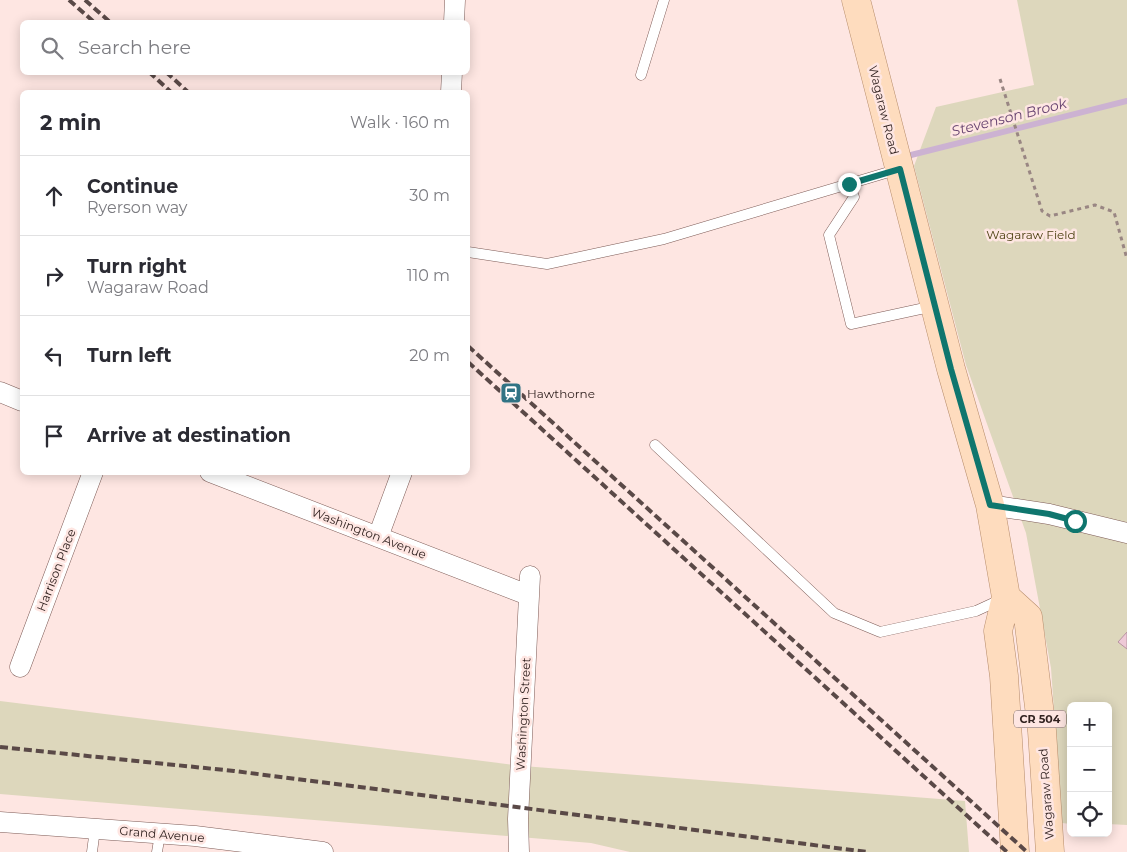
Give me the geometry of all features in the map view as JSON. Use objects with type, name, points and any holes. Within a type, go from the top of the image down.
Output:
[{"type":"main road","name":"Wagaraw Road","points":[[856,0],[934,306],[990,505],[1006,597],[998,631],[1004,676],[1015,852]]},
{"type":"main road","name":"Wagaraw Road","points":[[1006,597],[1028,617],[1042,731],[1050,852]]},
{"type":"street","points":[[454,20],[455,0]]},
{"type":"street","points":[[451,90],[452,75]]},
{"type":"street","points":[[0,392],[20,400]]},
{"type":"street","name":"Harrison Place","points":[[20,667],[92,475]]},
{"type":"street","name":"Washington Avenue","points":[[218,475],[378,537],[529,585]]},
{"type":"street","points":[[378,537],[401,475]]},
{"type":"street","points":[[990,505],[1049,514],[1127,533]]},
{"type":"street","name":"Washington Street","points":[[519,852],[518,819],[529,585]]},
{"type":"street","name":"Grand Avenue","points":[[0,822],[95,829],[159,843],[213,838],[323,852]]},
{"type":"lane","points":[[641,75],[664,0]]},
{"type":"lane","points":[[470,252],[547,264],[664,239],[900,169]]},
{"type":"lane","points":[[849,184],[854,197],[829,235],[851,324],[934,306]]},
{"type":"lane","points":[[655,445],[834,613],[880,632],[976,611],[1006,597]]},
{"type":"lane","points":[[92,852],[95,829]]},
{"type":"path","points":[[1000,79],[1042,211],[1050,216],[1095,205],[1114,212],[1127,259]]},
{"type":"green space","name":"Wagaraw Field","points":[[1017,0],[1127,0],[1127,825],[1112,824],[1112,702],[1067,702],[1067,824],[1062,823],[1051,668],[1026,533],[966,365],[914,166],[936,107],[1034,85]]},
{"type":"green space","points":[[0,701],[523,766],[965,801],[969,852],[630,852],[591,843],[0,794]]},
{"type":"building","points":[[1127,632],[1127,649],[1118,642]]},
{"type":"waterway","name":"Stevenson Brook","points":[[903,157],[1127,101]]},
{"type":"railway","points":[[69,0],[92,20]]},
{"type":"railway","points":[[85,0],[108,20]]},
{"type":"railway","points":[[152,75],[169,90]]},
{"type":"railway","points":[[169,75],[186,90]]},
{"type":"railway","points":[[470,348],[1027,852]]},
{"type":"railway","points":[[470,364],[1007,852]]},
{"type":"railway","points":[[0,747],[234,771],[868,852]]},
{"type":"place","name":"Hawthorne","points":[[511,393]]},
{"type":"route","points":[[849,184],[900,169],[951,369],[990,505],[1049,514],[1075,521]]}]
